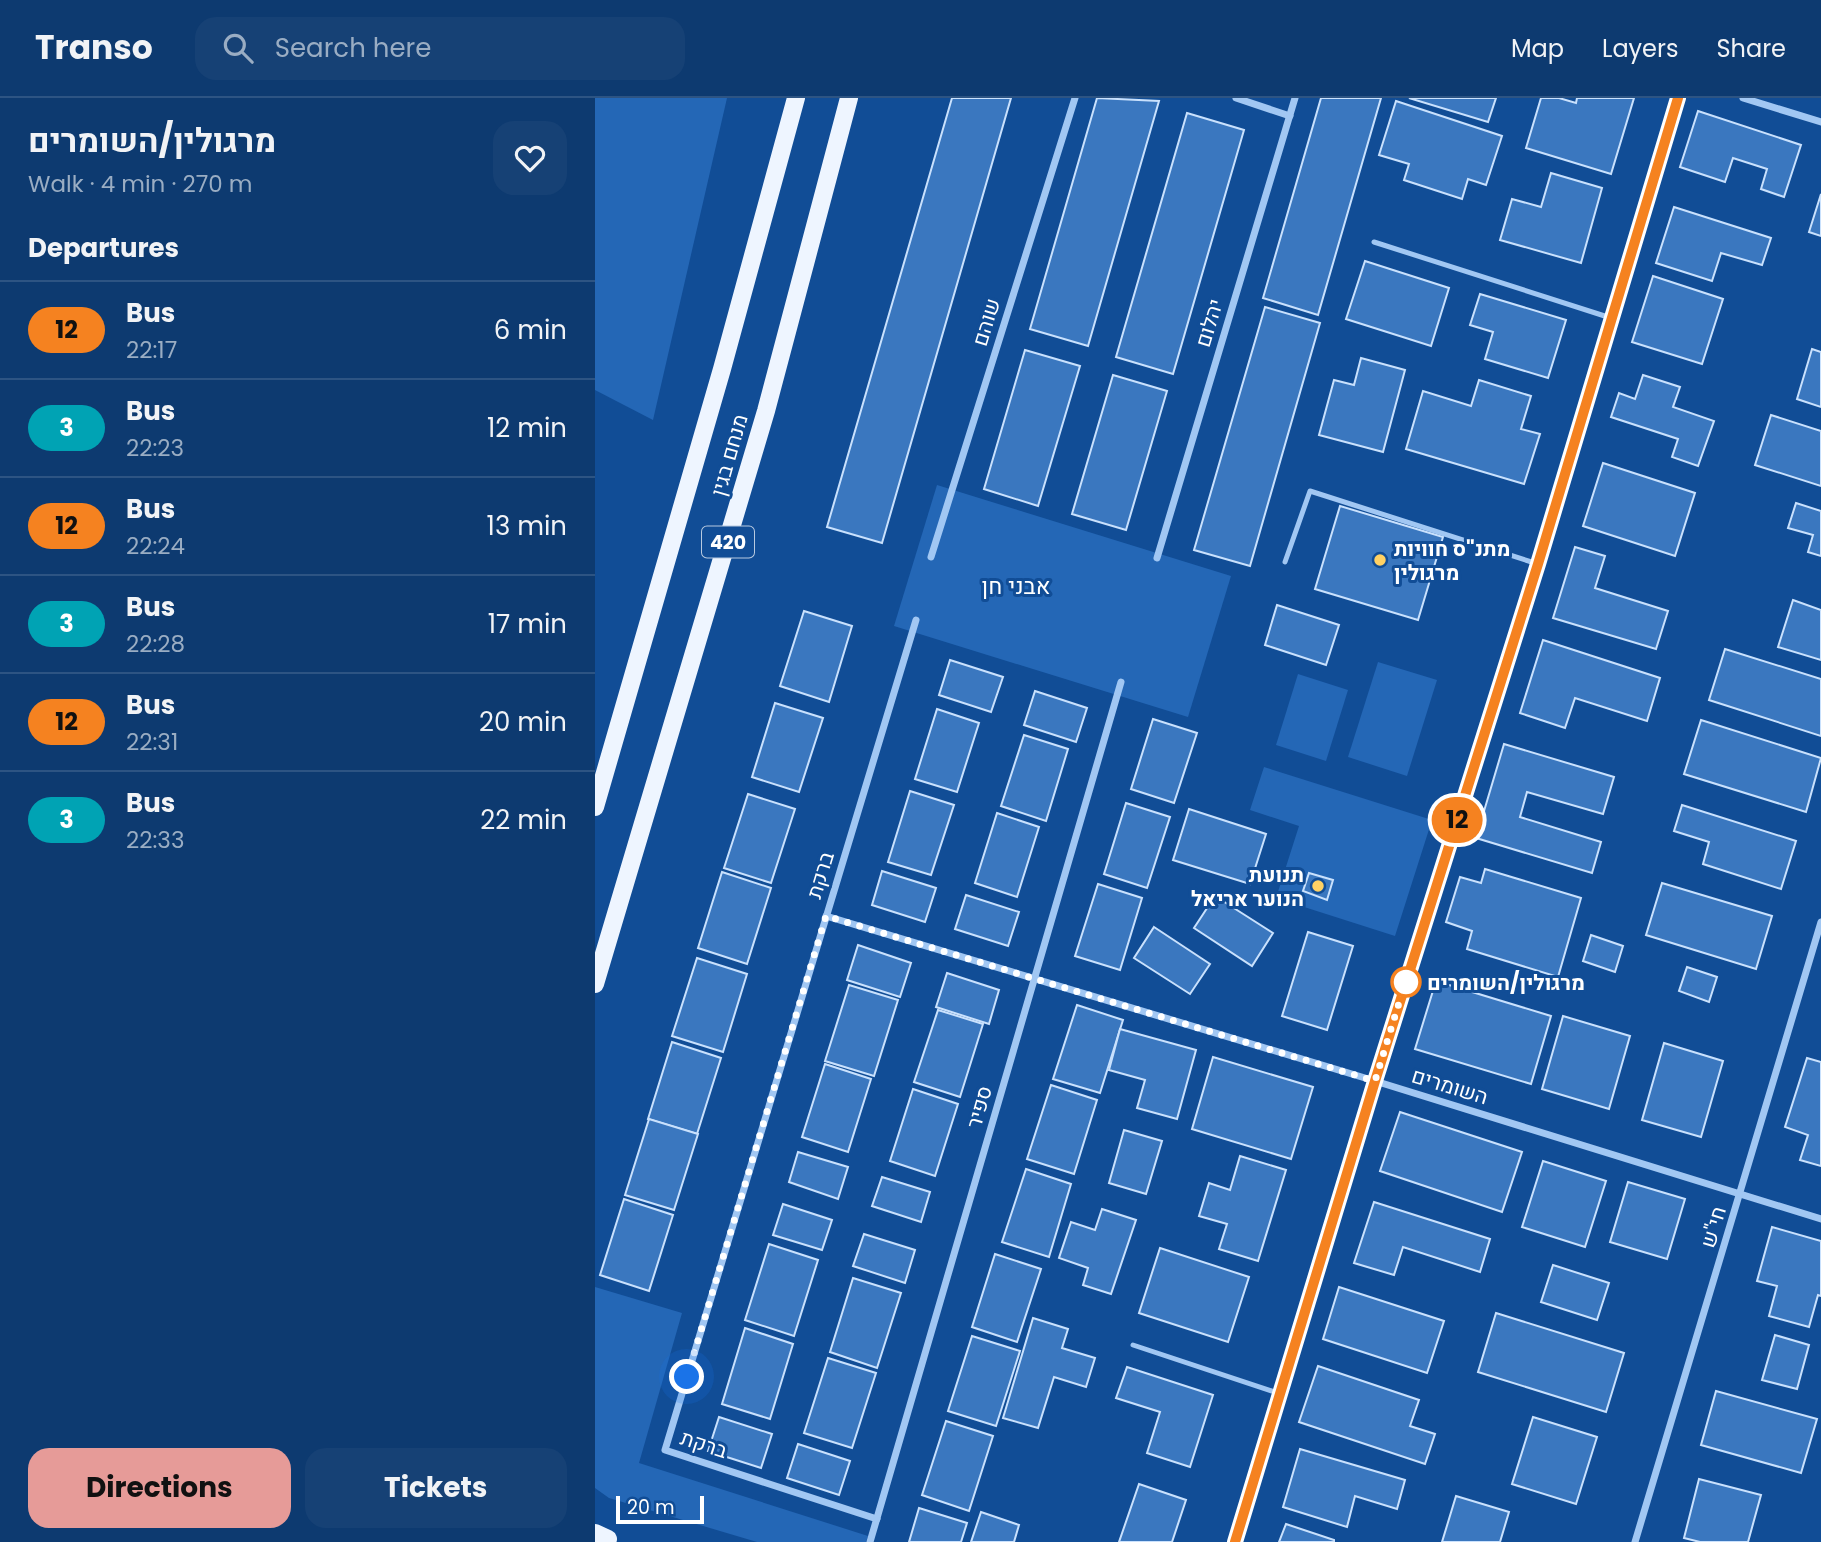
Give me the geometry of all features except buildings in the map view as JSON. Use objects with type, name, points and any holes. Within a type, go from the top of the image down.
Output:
[{"type":"main road","name":"מנחם בגין","points":[[595,807],[722,369],[796,98]]},
{"type":"main road","name":"מנחם בגין","points":[[595,984],[758,438],[849,98]]},
{"type":"street","name":"שוהם","points":[[931,557],[1075,98]]},
{"type":"street","points":[[1236,98],[1290,116]]},
{"type":"street","name":"יהלום","points":[[1157,558],[1295,98]]},
{"type":"street","points":[[1235,1542],[1278,1393],[1538,564],[1678,98]]},
{"type":"street","points":[[1743,98],[1821,122]]},
{"type":"street","name":"ברקת","points":[[877,1519],[665,1450],[916,620]]},
{"type":"street","name":"ספיר","points":[[870,1542],[1121,682]]},
{"type":"street","name":"השומרים","points":[[826,916],[1821,1219]]},
{"type":"street","name":"חי\"ש","points":[[1635,1542],[1821,922]]},
{"type":"lane","points":[[1374,242],[1611,318]]},
{"type":"lane","points":[[1285,562],[1310,491],[1538,564]]},
{"type":"lane","points":[[1133,1345],[1278,1393]]},
{"type":"shaded area","points":[[595,98],[727,98],[653,420],[595,390]]},
{"type":"shaded area","points":[[937,485],[1231,576],[1188,717],[894,626]]},
{"type":"shaded area","points":[[1378,662],[1437,680],[1407,776],[1348,757]]},
{"type":"shaded area","points":[[1298,674],[1348,690],[1326,761],[1276,745]]},
{"type":"shaded area","points":[[1264,767],[1432,820],[1395,936],[1276,898],[1299,826],[1250,810]]},
{"type":"shaded area","points":[[595,1287],[682,1313],[639,1463],[868,1536],[866,1542],[757,1542],[609,1498],[595,1488]]},
{"type":"bus line","name":"12","points":[[1235,1542],[1278,1393],[1538,564],[1678,98]]},
{"type":"place","name":"מתנ\"ס חוויות מרגולין","points":[[1380,560]]},
{"type":"place","name":"תנועת הנוער אריאל","points":[[1318,886]]},
{"type":"place","name":"מרגולין/השומרים","points":[[1406,982]]},
{"type":"district","name":"אבני חן","points":[[1016,586]]},
{"type":"route","points":[[687,1377],[826,916],[1375,1081],[1407,977],[1406,982]]}]
